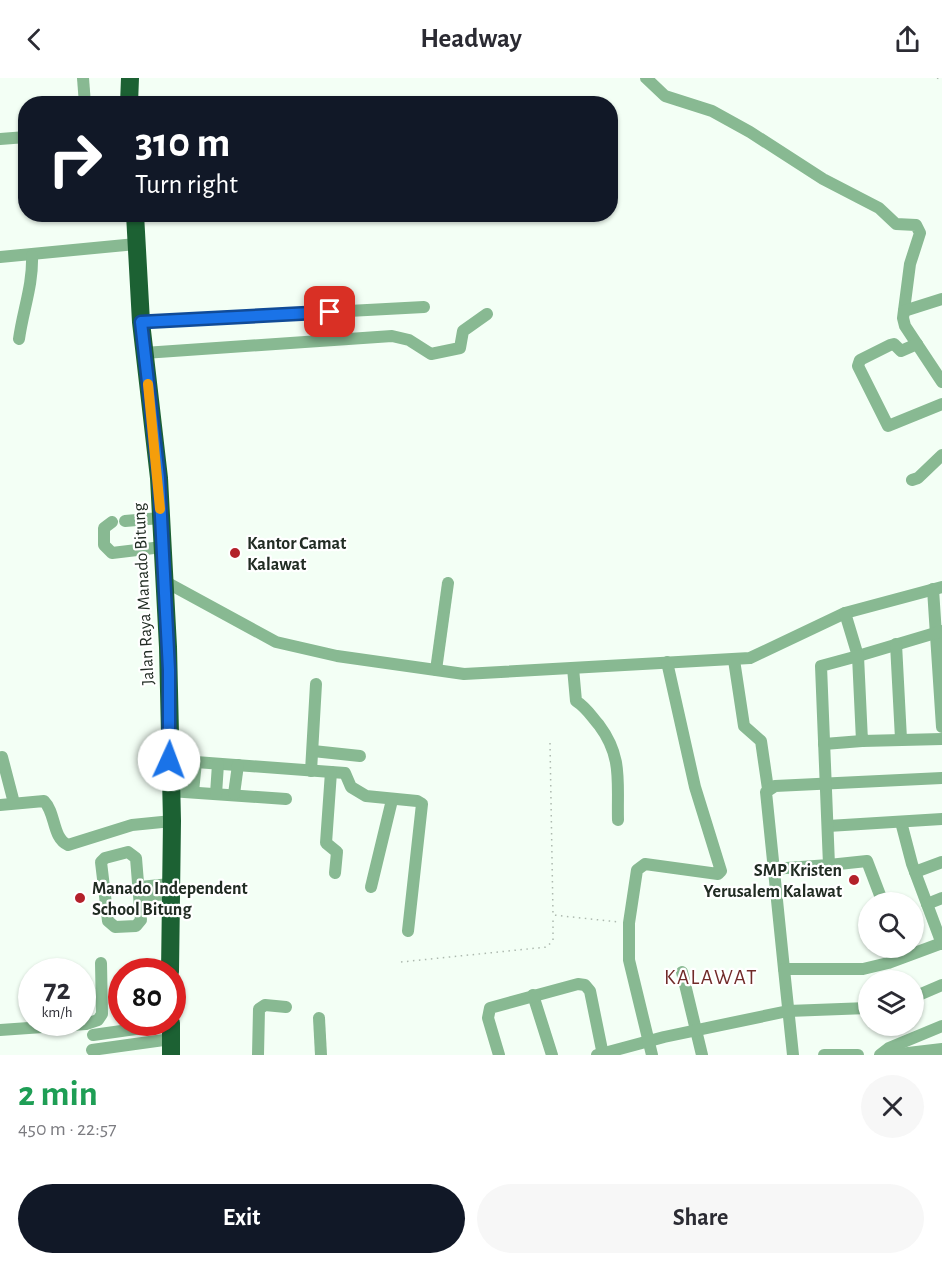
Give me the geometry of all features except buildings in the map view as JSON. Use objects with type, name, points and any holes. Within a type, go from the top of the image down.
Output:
[{"type":"highway","points":[[129,96],[130,78]]},
{"type":"highway","name":"Jalan Raya Manado Bitung","points":[[135,222],[141,322],[159,478],[170,693],[169,760],[172,821],[170,958]]},
{"type":"street","points":[[83,78],[84,96]]},
{"type":"street","points":[[646,78],[665,96],[712,111],[750,132],[823,179],[879,208],[896,224],[916,225],[920,233],[910,264],[904,311],[905,326],[942,382]]},
{"type":"street","points":[[0,139],[18,138]]},
{"type":"street","points":[[0,258],[136,244]]},
{"type":"street","points":[[19,339],[24,307],[31,289],[32,256]]},
{"type":"street","points":[[904,311],[942,299]]},
{"type":"street","points":[[141,322],[424,307]]},
{"type":"street","points":[[144,353],[392,336],[409,340],[431,354],[460,348],[463,331],[487,314]]},
{"type":"street","points":[[917,344],[901,351],[894,344],[890,345],[860,360],[858,366],[888,426],[942,404]]},
{"type":"street","points":[[912,480],[918,478],[942,455]]},
{"type":"street","points":[[160,518],[118,522],[104,528],[104,545],[112,553],[162,547]]},
{"type":"street","points":[[164,581],[276,642],[337,656],[464,674],[750,658],[845,614],[938,588],[942,727]]},
{"type":"street","points":[[435,670],[448,584]]},
{"type":"street","points":[[845,614],[858,656],[862,741]]},
{"type":"street","points":[[829,865],[820,670],[825,664],[939,632]]},
{"type":"street","points":[[896,644],[901,739]]},
{"type":"street","points":[[734,660],[744,726],[761,741],[768,789],[767,820],[792,1055]]},
{"type":"street","points":[[652,1055],[629,960],[629,923],[637,870],[641,865],[651,864],[718,873],[721,871],[695,787],[667,662]]},
{"type":"street","points":[[573,668],[576,701],[589,711],[614,747],[618,769],[618,820]]},
{"type":"street","points":[[311,771],[316,684]]},
{"type":"street","points":[[824,744],[942,739]]},
{"type":"street","points":[[313,751],[360,756]]},
{"type":"street","points":[[2,757],[14,803]]},
{"type":"street","points":[[169,760],[345,773],[351,788],[358,793],[392,800],[417,801],[423,806],[408,931]]},
{"type":"street","points":[[193,792],[196,762]]},
{"type":"street","points":[[216,794],[218,764]]},
{"type":"street","points":[[234,795],[238,765]]},
{"type":"street","points":[[331,772],[326,843],[337,852],[335,873]]},
{"type":"street","points":[[768,789],[775,786],[942,778]]},
{"type":"street","points":[[170,791],[286,799]]},
{"type":"street","points":[[0,805],[37,800],[46,802],[60,839],[68,845],[132,825],[172,821]]},
{"type":"street","points":[[370,887],[392,800]]},
{"type":"street","points":[[828,826],[942,819]]},
{"type":"street","points":[[901,822],[915,872],[942,944],[924,948]]},
{"type":"street","points":[[131,853],[136,858],[140,891],[141,920],[139,924],[116,927],[110,924],[101,862],[108,857],[131,853]]},
{"type":"street","points":[[772,869],[867,861],[879,892]]},
{"type":"street","points":[[915,872],[942,861]]},
{"type":"street","points":[[140,891],[170,889]]},
{"type":"street","points":[[927,904],[942,898]]},
{"type":"street","points":[[784,969],[863,969],[888,958]]},
{"type":"street","points":[[96,1024],[102,1014],[101,963]]},
{"type":"street","points":[[682,972],[702,1055]]},
{"type":"street","points":[[499,1055],[488,1018],[490,1008],[578,984],[585,985],[590,991],[601,1054],[696,1029],[788,1011],[858,1008]]},
{"type":"street","points":[[924,992],[942,985]]},
{"type":"street","points":[[533,995],[552,1055]]},
{"type":"street","points":[[258,1055],[258,1009],[265,1005],[286,1007]]},
{"type":"street","points":[[320,1018],[321,1055]]},
{"type":"street","points":[[880,1055],[889,1048],[942,1026]]},
{"type":"street","points":[[0,1030],[18,1030]]},
{"type":"street","points":[[93,1036],[92,1052],[166,1036]]},
{"type":"street","points":[[891,1055],[942,1050]]},
{"type":"street","points":[[824,1055],[858,1055]]},
{"type":"path","points":[[937,78],[942,80]]},
{"type":"path","points":[[401,962],[547,947],[553,940],[550,743]]},
{"type":"path","points":[[553,915],[629,923]]},
{"type":"slow traffic","points":[[148,384],[159,478],[160,509]]},
{"type":"place","name":"Kantor Camat Kalawat","points":[[235,553]]},
{"type":"place","name":"SMP Kristen Yerusalem Kalawat","points":[[854,880]]},
{"type":"place","name":"Manado Independent School Bitung","points":[[80,898]]},
{"type":"district","name":"KALAWAT","points":[[711,977]]},
{"type":"route","points":[[169,760],[169,670],[159,478],[141,322],[330,312]]}]
